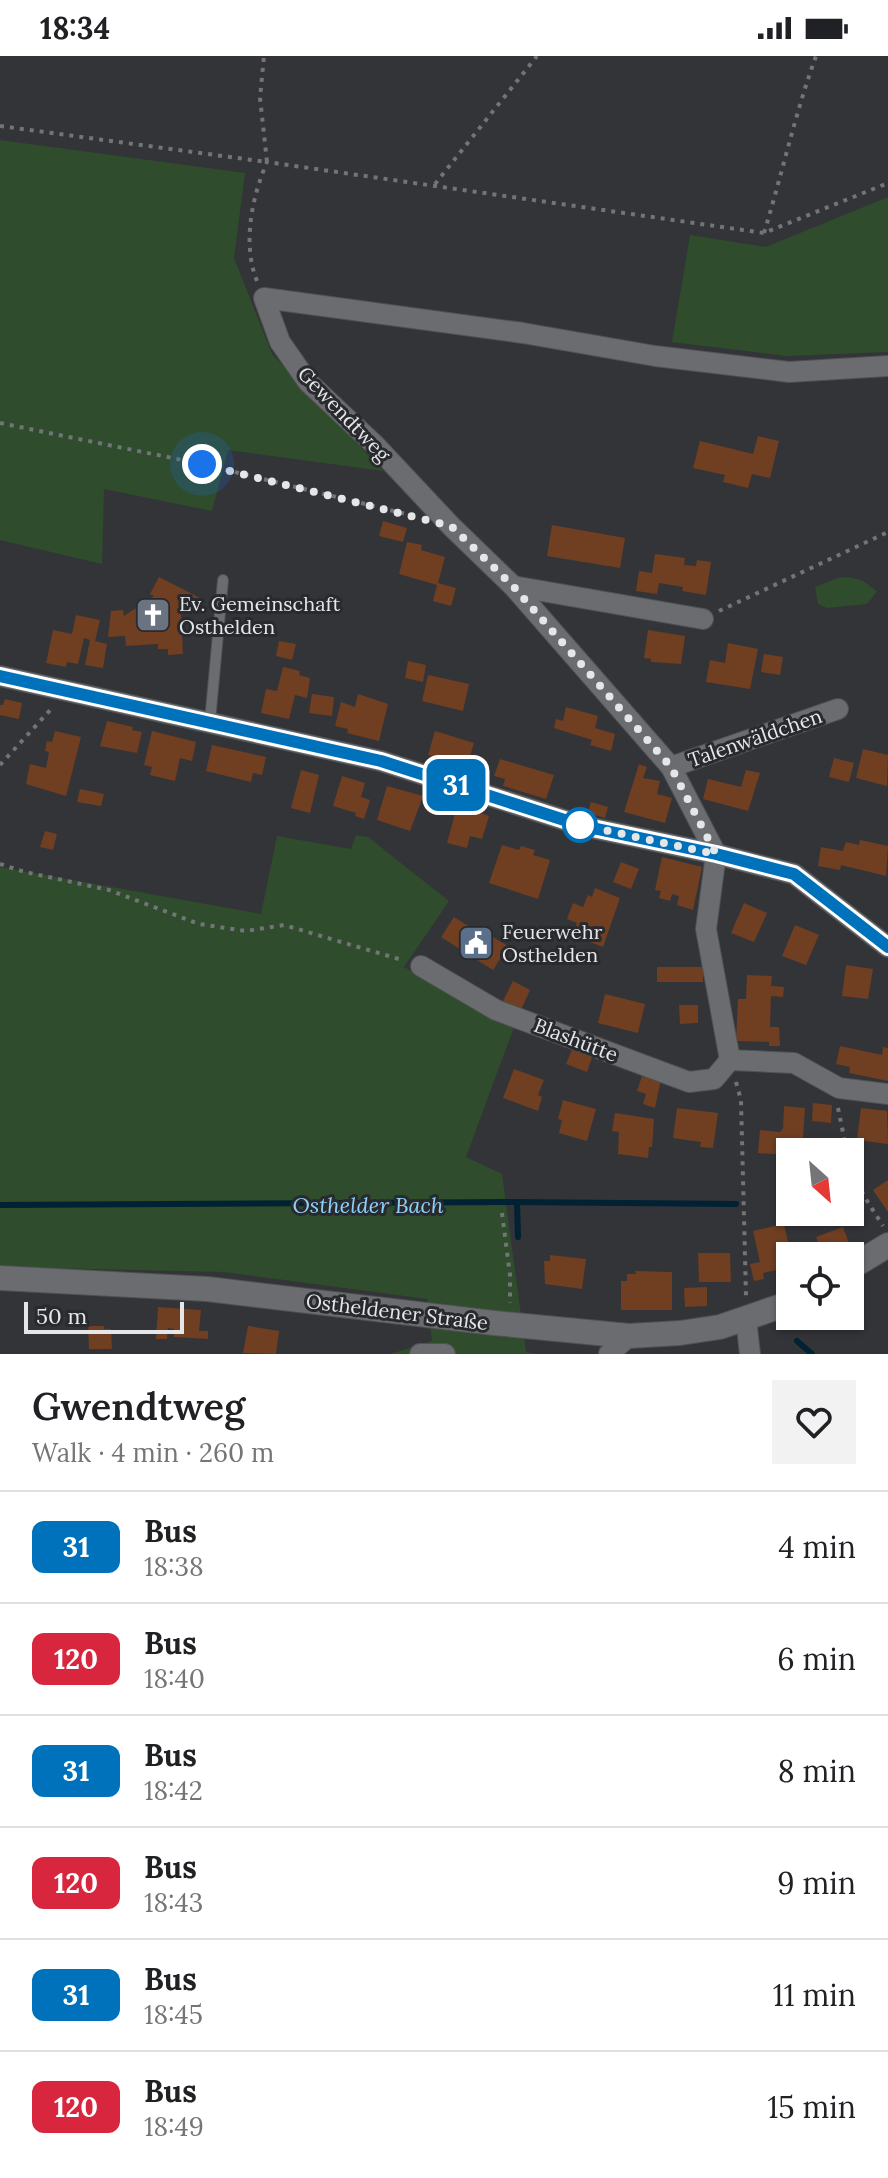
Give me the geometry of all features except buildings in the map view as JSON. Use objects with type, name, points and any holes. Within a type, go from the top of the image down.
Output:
[{"type":"main road","points":[[864,1260],[888,1245]]},
{"type":"main road","name":"Ostheldener Straße","points":[[0,1278],[207,1289],[629,1336],[680,1333],[746,1319],[776,1308]]},
{"type":"street","points":[[264,298],[523,333],[655,356],[789,372],[888,366]]},
{"type":"street","name":"Gewendtweg","points":[[264,298],[280,342],[308,382],[376,446],[513,586],[671,767],[716,854]]},
{"type":"street","points":[[513,586],[703,619]]},
{"type":"street","points":[[0,676],[381,761],[583,826],[794,874],[888,947]]},
{"type":"street","name":"Talenwäldchen","points":[[671,767],[838,709]]},
{"type":"street","points":[[716,854],[706,929],[730,1060],[794,1063],[839,1088],[888,1094]]},
{"type":"street","name":"Blashütte","points":[[421,966],[496,1010],[689,1082],[714,1079],[730,1060]]},
{"type":"street","points":[[746,1319],[750,1354]]},
{"type":"street","points":[[609,1354],[629,1336]]},
{"type":"street","points":[[420,1354],[445,1354]]},
{"type":"lane","points":[[210,721],[223,580]]},
{"type":"path","points":[[264,56],[260,98],[267,162],[256,186],[250,233],[253,271],[264,298]]},
{"type":"path","points":[[435,184],[537,56]]},
{"type":"path","points":[[764,233],[801,98],[816,56]]},
{"type":"path","points":[[0,126],[435,184],[764,233],[888,183]]},
{"type":"path","points":[[0,423],[202,464],[451,526]]},
{"type":"path","points":[[703,619],[888,532]]},
{"type":"path","points":[[0,765],[68,690]]},
{"type":"path","points":[[0,864],[109,890],[199,924],[246,931],[284,925],[421,966]]},
{"type":"path","points":[[730,1060],[741,1100],[746,1319]]},
{"type":"path","points":[[839,1088],[837,1113],[843,1138]]},
{"type":"path","points":[[864,1196],[888,1235]]},
{"type":"path","points":[[502,1213],[510,1275],[509,1325]]},
{"type":"green space","points":[[0,140],[245,173],[234,258],[272,354],[383,471],[228,450],[212,511],[104,489],[102,564],[0,540]]},
{"type":"green space","points":[[888,197],[888,352],[787,356],[672,342],[690,235],[766,247]]},
{"type":"green space","points":[[850,577],[863,581],[877,591],[867,604],[827,608],[818,604],[815,587]]},
{"type":"green space","points":[[356,835],[368,837],[449,901],[404,967],[514,1027],[466,1157],[502,1174],[526,1352],[535,1354],[390,1354],[432,1341],[427,1299],[224,1272],[0,1267],[0,867],[261,914],[277,836],[351,849]]},
{"type":"waterway","points":[[517,1202],[518,1237]]},
{"type":"waterway","name":"Osthelder Bach","points":[[0,1205],[736,1204]]},
{"type":"waterway","points":[[797,1341],[812,1354]]},
{"type":"bus line","name":"31","points":[[0,676],[381,761],[583,826],[794,874],[888,947]]},
{"type":"place","name":"Ev. Gemeinschaft Osthelden","points":[[153,615]]},
{"type":"place","name":"Feuerwehr Osthelden","points":[[476,943]]},
{"type":"route","points":[[202,464],[451,526],[513,586],[671,767],[716,854],[580,825]]}]
